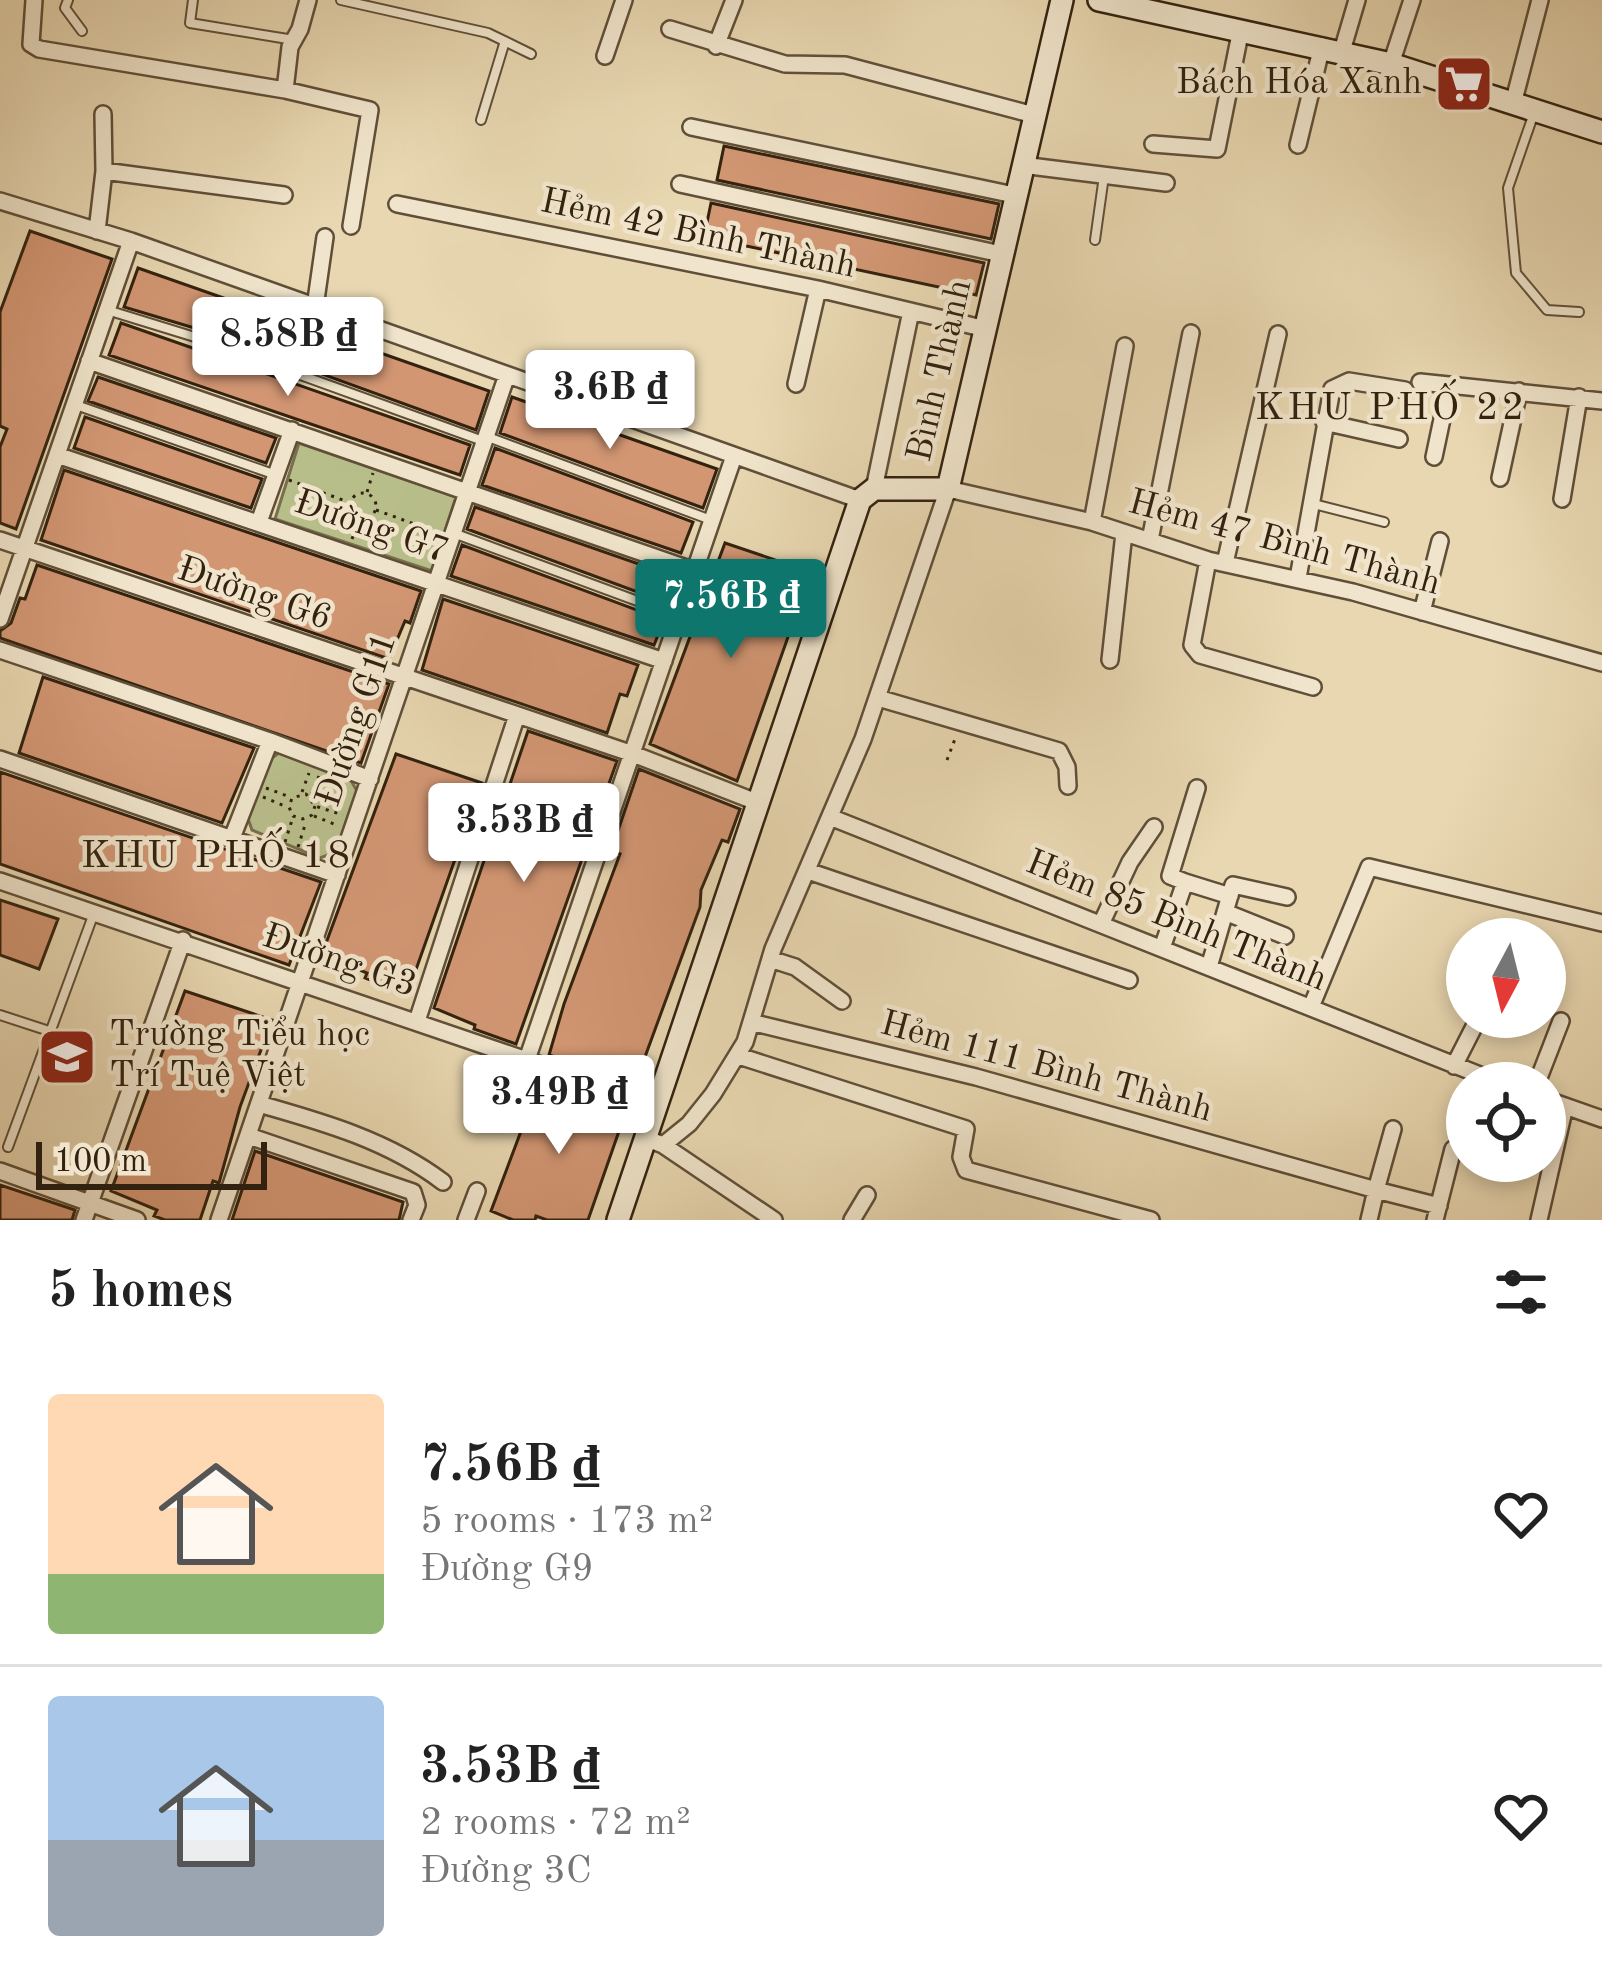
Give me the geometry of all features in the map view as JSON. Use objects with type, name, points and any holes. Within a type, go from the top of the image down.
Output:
[{"type":"street","points":[[34,0],[30,35],[38,49],[285,90],[370,110],[351,226]]},
{"type":"street","points":[[285,90],[294,40],[308,0]]},
{"type":"street","points":[[605,56],[625,0]]},
{"type":"street","points":[[716,46],[734,0]]},
{"type":"street","name":"Bình Thành","points":[[867,494],[948,489],[1062,0]]},
{"type":"street","points":[[1099,0],[1141,4],[1391,64],[1602,132]]},
{"type":"street","points":[[1298,145],[1332,49],[1357,0]]},
{"type":"street","points":[[1391,64],[1412,0]]},
{"type":"street","points":[[1524,108],[1540,0]]},
{"type":"street","points":[[670,29],[785,64],[845,65],[1034,115]]},
{"type":"street","points":[[1153,144],[1217,149],[1241,29]]},
{"type":"street","points":[[97,231],[104,171],[103,114]]},
{"type":"street","points":[[691,127],[1014,195]]},
{"type":"street","points":[[1022,164],[1166,183]]},
{"type":"street","points":[[104,171],[284,195]]},
{"type":"street","points":[[680,184],[1000,254]]},
{"type":"street","points":[[0,222],[3,202],[131,241],[734,456],[867,494]]},
{"type":"street","name":"Hẻm 42 Bình Thành","points":[[397,204],[818,289],[986,329]]},
{"type":"street","points":[[315,307],[325,236]]},
{"type":"street","points":[[0,620],[131,241]]},
{"type":"street","points":[[796,384],[818,289]]},
{"type":"street","points":[[618,1220],[654,1141],[656,1104],[867,494],[911,311]]},
{"type":"street","points":[[1150,539],[1191,333]]},
{"type":"street","points":[[1278,334],[1192,645],[1200,655],[1313,687]]},
{"type":"street","points":[[1092,522],[1125,346]]},
{"type":"street","points":[[89,361],[695,571]]},
{"type":"street","name":"Đường G11","points":[[220,1220],[508,375]]},
{"type":"street","points":[[1298,578],[1332,389],[1348,381],[1602,400]]},
{"type":"street","points":[[1434,457],[1449,386]]},
{"type":"street","points":[[1500,478],[1520,391]]},
{"type":"street","points":[[1562,499],[1579,398]]},
{"type":"street","points":[[1324,422],[1400,439]]},
{"type":"street","points":[[260,522],[292,430]]},
{"type":"street","name":"Đường G7","points":[[57,455],[664,661]]},
{"type":"street","points":[[508,1112],[734,456]]},
{"type":"street","points":[[654,1141],[688,1124],[739,1056],[770,959],[878,698],[948,489]]},
{"type":"street","name":"Hẻm 47 Bình Thành","points":[[948,489],[1092,522],[1217,561],[1298,578],[1602,664]]},
{"type":"street","points":[[1110,661],[1124,533]]},
{"type":"street","name":"Đường G6","points":[[0,540],[633,754],[760,803]]},
{"type":"street","points":[[1421,612],[1440,541]]},
{"type":"street","points":[[0,650],[370,779]]},
{"type":"street","points":[[878,698],[1059,752],[1067,766],[1068,786]]},
{"type":"street","points":[[417,1021],[518,716]]},
{"type":"street","points":[[232,838],[270,741]]},
{"type":"street","points":[[0,759],[337,875]]},
{"type":"street","points":[[1197,788],[1170,878],[1285,936]]},
{"type":"street","name":"Hẻm 85 Bình Thành","points":[[830,817],[1446,1063]]},
{"type":"street","points":[[1101,924],[1130,862],[1154,827]]},
{"type":"street","points":[[1311,1007],[1369,867],[1602,922]]},
{"type":"street","points":[[808,871],[1130,980]]},
{"type":"street","name":"Đường G3","points":[[0,880],[656,1104]]},
{"type":"street","points":[[1162,948],[1185,882]]},
{"type":"street","points":[[1210,967],[1233,885],[1287,898]]},
{"type":"street","points":[[88,1212],[183,940]]},
{"type":"street","points":[[770,959],[795,967],[842,1001]]},
{"type":"street","name":"Hẻm 111 Bình Thành","points":[[752,1022],[976,1077],[1376,1190]]},
{"type":"street","points":[[739,1056],[966,1129],[961,1157],[966,1170],[1150,1220]]},
{"type":"street","points":[[259,1104],[384,1146],[443,1182]]},
{"type":"street","points":[[1566,1106],[1602,1118]]},
{"type":"street","points":[[1369,1220],[1393,1129]]},
{"type":"street","points":[[249,1136],[413,1192],[417,1205],[411,1220]]},
{"type":"street","points":[[654,1141],[774,1220]]},
{"type":"street","points":[[0,1172],[88,1212],[137,1220]]},
{"type":"street","points":[[1376,1190],[1437,1213],[1446,1177]]},
{"type":"street","points":[[1539,1220],[1548,1182]]},
{"type":"street","points":[[466,1220],[477,1191]]},
{"type":"street","points":[[852,1220],[867,1195]]},
{"type":"lane","points":[[68,0],[65,8],[82,31]]},
{"type":"lane","points":[[193,0],[190,23],[294,40]]},
{"type":"lane","points":[[341,0],[488,33],[531,54]]},
{"type":"lane","points":[[481,120],[505,41]]},
{"type":"lane","points":[[1524,108],[1508,188],[1516,273],[1547,310],[1579,312]]},
{"type":"lane","points":[[1095,239],[1104,176]]},
{"type":"lane","points":[[107,310],[712,520]]},
{"type":"lane","points":[[74,404],[276,475]]},
{"type":"lane","points":[[1309,503],[1384,522]]},
{"type":"lane","points":[[453,536],[679,616]]},
{"type":"lane","points":[[8,1147],[94,911]]},
{"type":"lane","points":[[0,1016],[49,1031]]},
{"type":"path","points":[[276,475],[350,502]]},
{"type":"path","points":[[350,502],[367,493],[376,511]]},
{"type":"path","points":[[350,502],[352,516],[358,519],[366,520],[376,511]]},
{"type":"path","points":[[376,511],[453,536]]},
{"type":"path","points":[[348,552],[358,519]]},
{"type":"path","points":[[947,760],[957,724]]},
{"type":"path","points":[[252,788],[292,798],[301,794],[320,760]]},
{"type":"path","points":[[320,760],[311,797],[315,806],[354,826]]},
{"type":"path","points":[[252,788],[289,807],[293,816],[288,858]]},
{"type":"path","points":[[301,794],[311,797]]},
{"type":"path","points":[[289,807],[292,798]]},
{"type":"path","points":[[288,858],[315,806]]},
{"type":"path","points":[[293,816],[354,826]]},
{"type":"green space","points":[[299,443],[456,497],[432,571],[275,519]]},
{"type":"green space","points":[[279,753],[350,779],[357,791],[336,852],[320,858],[252,830],[246,813],[272,758]]},
{"type":"building","points":[[724,146],[999,204],[991,239],[717,180]]},
{"type":"building","points":[[711,203],[984,263],[976,295],[704,237]]},
{"type":"building","points":[[30,231],[112,259],[16,529],[0,523],[0,447],[7,429],[0,426],[0,312]]},
{"type":"building","points":[[138,268],[489,391],[476,430],[201,330],[124,307]]},
{"type":"building","points":[[121,323],[470,445],[460,475],[109,355]]},
{"type":"building","points":[[98,377],[276,438],[266,463],[88,401]]},
{"type":"building","points":[[512,397],[717,469],[703,508],[500,433]]},
{"type":"building","points":[[85,417],[262,479],[251,508],[74,448]]},
{"type":"building","points":[[495,448],[693,522],[681,553],[482,485]]},
{"type":"building","points":[[64,470],[421,591],[410,623],[405,621],[389,659],[41,540]]},
{"type":"building","points":[[475,507],[679,578],[670,604],[467,529]]},
{"type":"building","points":[[725,543],[811,572],[737,781],[650,744]]},
{"type":"building","points":[[462,545],[664,620],[654,645],[451,576]]},
{"type":"building","points":[[37,565],[389,684],[361,763],[0,638],[20,598],[25,599]]},
{"type":"building","points":[[443,599],[638,665],[627,696],[620,694],[607,733],[422,670]]},
{"type":"building","points":[[43,677],[254,748],[222,823],[19,753]]},
{"type":"building","points":[[528,731],[617,761],[516,1044],[434,1008]]},
{"type":"building","points":[[396,754],[482,783],[407,995],[322,954]]},
{"type":"building","points":[[639,769],[740,809],[701,890],[700,907],[635,1084],[549,1055],[620,854],[611,851]]},
{"type":"building","points":[[0,772],[321,882],[289,965],[0,864]]},
{"type":"building","points":[[0,900],[58,919],[39,969],[0,955]]},
{"type":"building","points":[[185,991],[272,1020],[219,1183],[213,1181],[200,1220],[165,1220],[154,1216],[157,1210],[111,1191]]},
{"type":"building","points":[[541,1078],[626,1111],[588,1220],[536,1216],[535,1220],[513,1220],[491,1211]]},
{"type":"building","points":[[255,1151],[403,1202],[399,1220],[232,1220]]},
{"type":"building","points":[[0,1185],[75,1210],[72,1220],[0,1220]]},
{"type":"place","name":"Bách Hóa Xanh","points":[[1464,84]]},
{"type":"place","name":"Trường Tiểu học Trí Tuệ Việt","points":[[67,1057]]},
{"type":"district","name":"KHU PHỐ 22","points":[[1391,408]]},
{"type":"district","name":"KHU PHỐ 18","points":[[217,856]]}]
